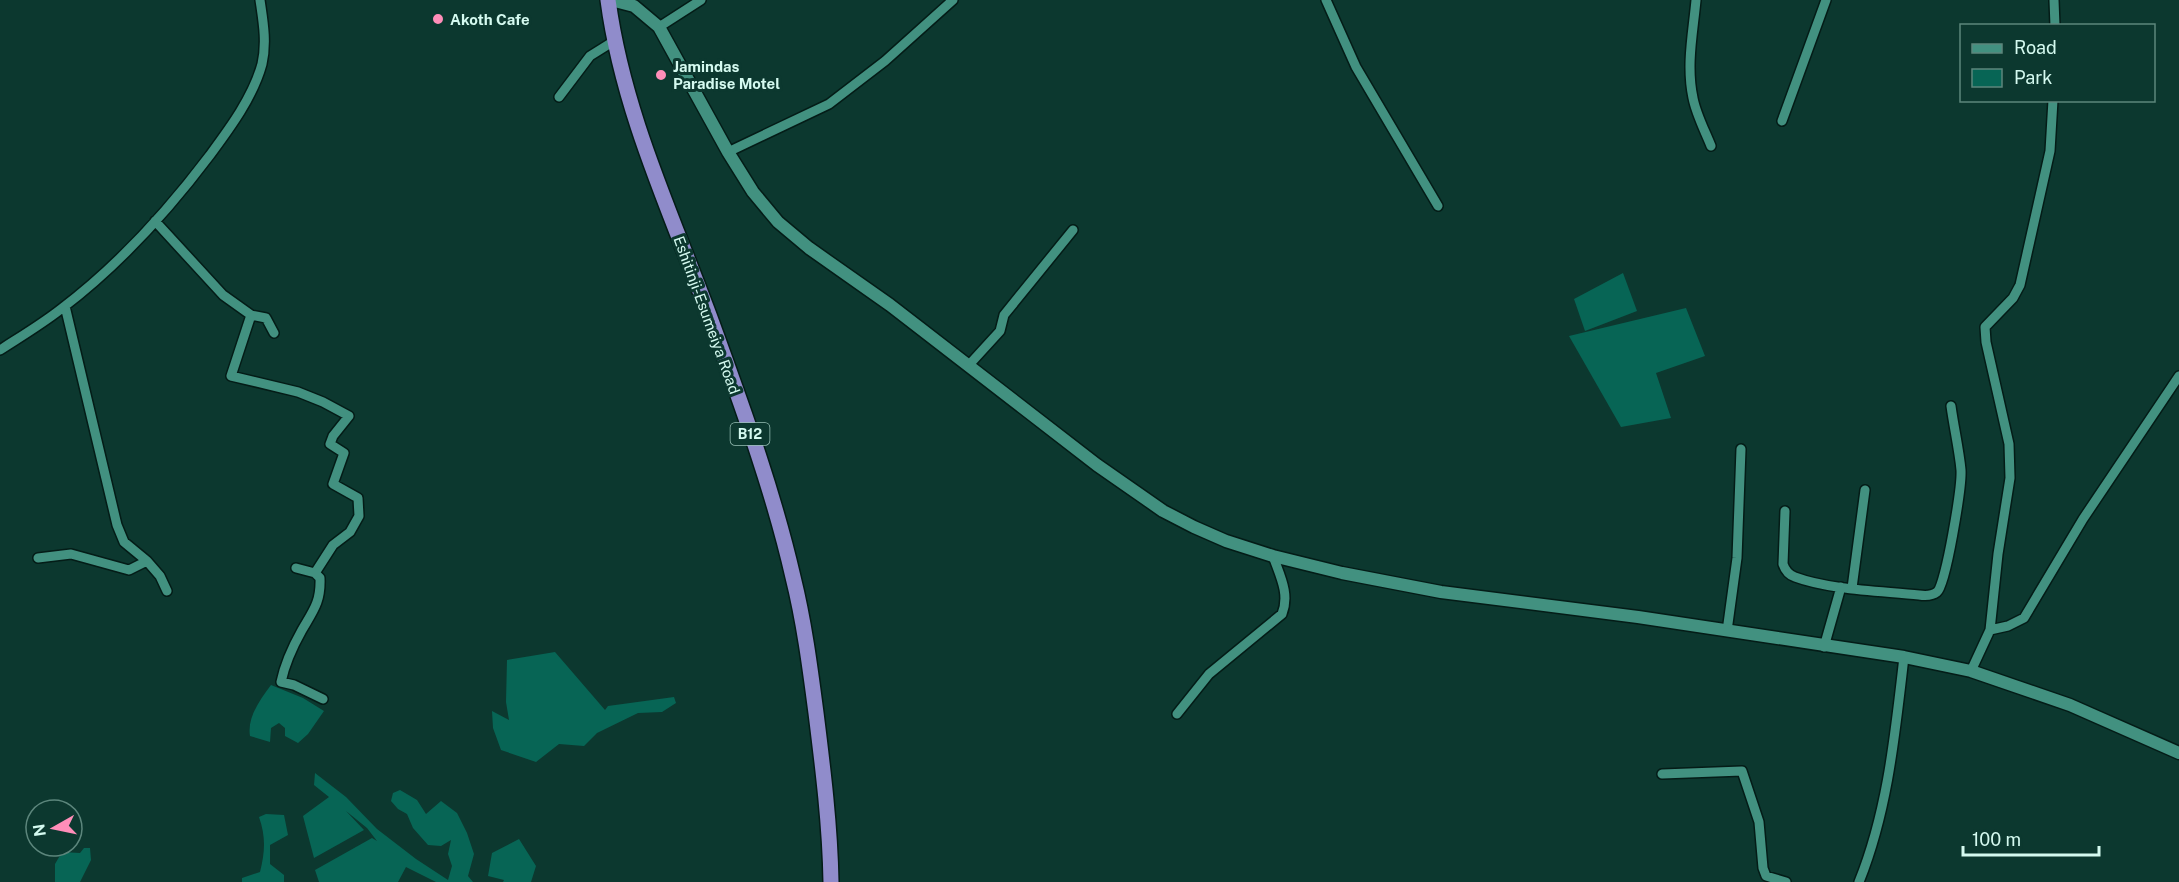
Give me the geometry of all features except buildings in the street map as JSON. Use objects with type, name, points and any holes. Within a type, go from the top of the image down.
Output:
[{"type":"highway","name":"Eshitinji-Esumeiya Road","points":[[610,0],[614,41],[621,73],[672,223],[715,332],[761,466],[794,578],[810,667],[825,785],[831,882]]},
{"type":"street","points":[[0,350],[66,306],[118,260],[176,200],[228,130],[256,82],[265,44],[260,0]]},
{"type":"street","points":[[610,0],[634,6],[659,27],[728,152],[753,192],[778,222],[809,248],[890,305],[1097,465],[1163,511],[1226,540],[1273,556],[1342,573],[1441,592],[1904,657],[1971,671],[2070,705],[2179,753]]},
{"type":"street","points":[[659,27],[701,0]]},
{"type":"street","points":[[728,152],[829,104],[885,61],[953,0]]},
{"type":"street","points":[[1326,0],[1356,67],[1438,206]]},
{"type":"street","points":[[1696,0],[1690,79],[1694,101],[1711,146]]},
{"type":"street","points":[[1782,121],[1826,0]]},
{"type":"street","points":[[2054,0],[2055,24]]},
{"type":"street","points":[[559,97],[590,56],[614,41]]},
{"type":"street","points":[[1971,671],[1990,630],[1996,565],[2010,478],[2009,444],[1986,342],[1986,327],[2013,298],[2020,285],[2050,150],[2053,102]]},
{"type":"street","points":[[155,221],[223,295],[251,315],[266,318],[274,333]]},
{"type":"street","points":[[968,366],[1000,331],[1004,315],[1073,230]]},
{"type":"street","points":[[66,306],[117,525],[124,542],[147,561],[160,576],[167,591]]},
{"type":"street","points":[[251,315],[231,376],[298,392],[350,416],[333,436],[330,444],[344,453],[333,484],[358,498],[359,516],[350,532],[333,545],[315,573]]},
{"type":"street","points":[[1990,630],[2008,626],[2024,618],[2083,519],[2179,376]]},
{"type":"street","points":[[1785,511],[1783,564],[1785,570],[1794,577],[1841,587],[1929,596],[1938,591],[1944,579],[1957,518],[1961,472],[1951,406]]},
{"type":"street","points":[[1727,631],[1737,558],[1742,449]]},
{"type":"street","points":[[1852,588],[1865,490]]},
{"type":"street","points":[[38,558],[71,554],[129,570],[147,561]]},
{"type":"street","points":[[1177,714],[1209,674],[1282,614],[1286,603],[1285,590],[1273,556]]},
{"type":"street","points":[[296,568],[315,573],[320,578],[318,605],[290,654],[281,682],[294,685],[323,699]]},
{"type":"street","points":[[1824,647],[1841,587]]},
{"type":"street","points":[[1859,882],[1872,849],[1892,762],[1904,657]]},
{"type":"street","points":[[1662,774],[1742,771],[1759,822],[1763,868],[1766,876],[1786,882]]},
{"type":"green space","points":[[1623,273],[1637,311],[1585,331],[1574,299]]},
{"type":"green space","points":[[1686,308],[1705,356],[1656,373],[1671,418],[1621,427],[1569,336]]},
{"type":"green space","points":[[555,652],[605,710],[608,706],[674,697],[676,703],[662,712],[638,713],[597,733],[584,746],[559,744],[536,762],[501,750],[493,728],[492,711],[509,720],[506,702],[507,660]]},
{"type":"green space","points":[[271,685],[303,698],[324,711],[308,734],[298,743],[285,736],[285,728],[279,723],[271,728],[270,742],[250,736],[252,715]]},
{"type":"green space","points":[[315,773],[346,797],[377,829],[448,880],[452,866],[448,854],[451,840],[441,846],[428,845],[413,828],[407,814],[391,801],[393,793],[400,790],[417,800],[426,814],[441,801],[457,813],[467,833],[474,854],[468,876],[473,882],[436,882],[406,867],[398,882],[319,882],[315,870],[372,838],[377,841],[367,828],[346,811],[364,830],[314,858],[303,816],[329,797],[314,785]]},
{"type":"green space","points":[[266,814],[284,815],[288,835],[270,845],[270,864],[284,875],[284,882],[242,882],[242,878],[260,872],[264,844],[259,817]]},
{"type":"green space","points":[[519,839],[536,866],[531,882],[503,882],[504,880],[488,876],[492,853]]},
{"type":"green space","points":[[84,848],[90,848],[91,860],[80,882],[55,882],[55,864],[58,858],[84,858]]},
{"type":"place","name":"Akoth Cafe","points":[[438,19]]},
{"type":"place","name":"Jamindas Paradise Motel","points":[[661,75]]}]
